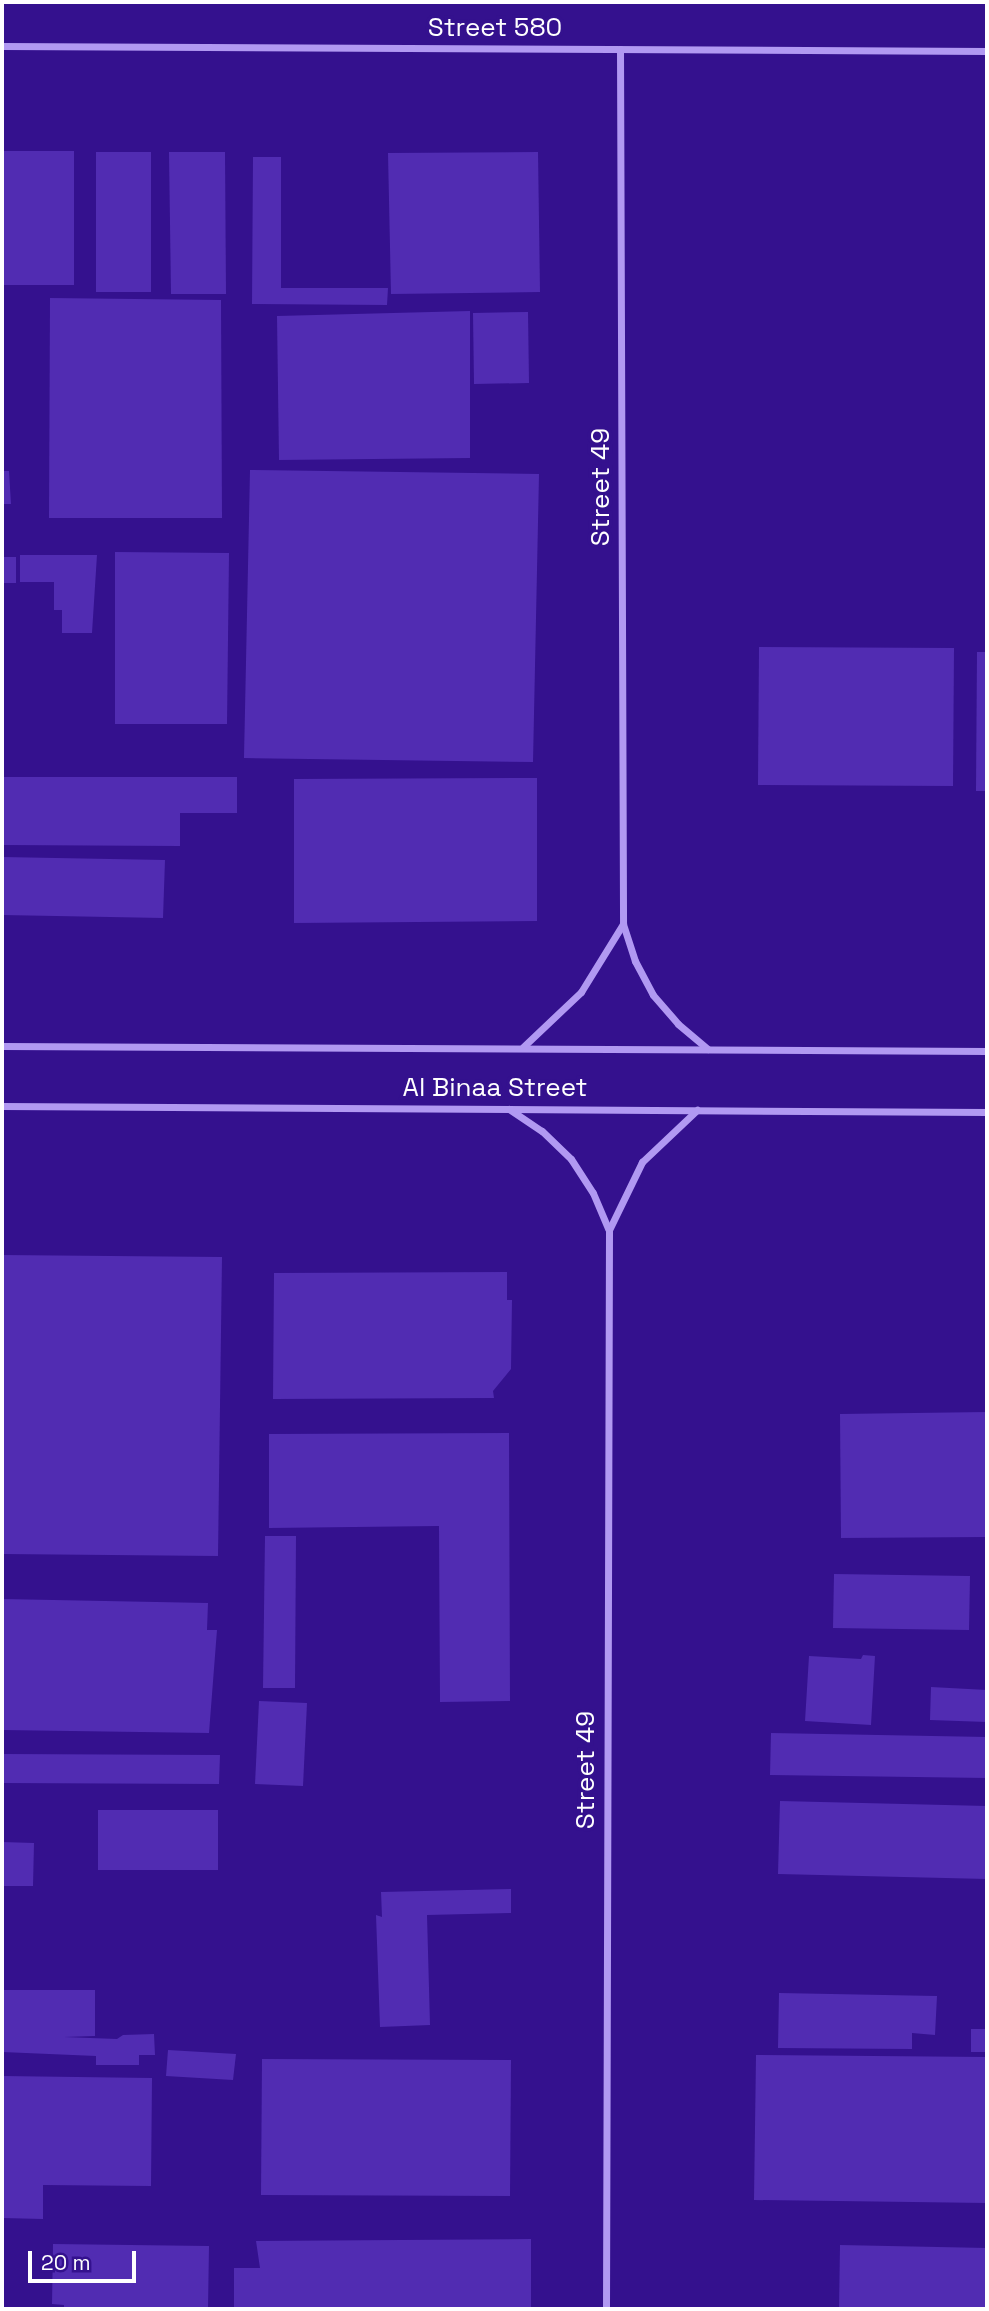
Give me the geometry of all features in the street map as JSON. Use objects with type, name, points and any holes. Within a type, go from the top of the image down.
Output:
[{"type":"street","name":"Street 580","points":[[2,46],[987,51]]},
{"type":"street","name":"Street 49","points":[[620,49],[623,924],[653,995],[677,1024],[708,1049]]},
{"type":"street","points":[[523,1047],[582,992],[623,924]]},
{"type":"street","name":"Al Binaa Street","points":[[2,1046],[987,1051]]},
{"type":"street","name":"Al Binaa Street","points":[[2,1106],[987,1112]]},
{"type":"street","name":"Street 49","points":[[509,1109],[542,1131],[571,1159],[593,1193],[609,1230],[606,2309]]},
{"type":"street","name":"Street 49","points":[[609,1230],[642,1162],[697,1110]]},
{"type":"building","points":[[2,151],[74,151],[74,285],[2,285]]},
{"type":"building","points":[[96,152],[151,152],[151,292],[96,292]]},
{"type":"building","points":[[169,152],[225,152],[226,294],[171,294]]},
{"type":"building","points":[[538,152],[540,292],[391,294],[388,153]]},
{"type":"building","points":[[253,157],[281,157],[281,288],[388,288],[387,305],[252,304]]},
{"type":"building","points":[[50,298],[221,300],[222,518],[49,518]]},
{"type":"building","points":[[470,311],[470,458],[279,460],[277,316]]},
{"type":"building","points":[[528,312],[529,383],[474,384],[473,313]]},
{"type":"building","points":[[250,470],[539,474],[533,762],[244,758]]},
{"type":"building","points":[[2,471],[9,471],[11,504],[2,504]]},
{"type":"building","points":[[115,552],[229,553],[227,724],[115,724]]},
{"type":"building","points":[[20,555],[97,555],[92,633],[62,633],[62,610],[54,610],[54,582],[20,582]]},
{"type":"building","points":[[2,557],[16,557],[16,583],[2,583]]},
{"type":"building","points":[[759,647],[954,648],[953,786],[758,785]]},
{"type":"building","points":[[977,652],[987,652],[987,791],[976,791]]},
{"type":"building","points":[[2,777],[237,777],[237,813],[180,813],[180,846],[2,845]]},
{"type":"building","points":[[537,778],[537,921],[294,923],[294,779]]},
{"type":"building","points":[[2,857],[165,860],[163,918],[2,915]]},
{"type":"building","points":[[2,1255],[222,1257],[218,1556],[2,1554]]},
{"type":"building","points":[[507,1272],[507,1300],[512,1300],[511,1369],[493,1391],[494,1398],[273,1399],[274,1273]]},
{"type":"building","points":[[987,1412],[987,1537],[841,1538],[840,1414]]},
{"type":"building","points":[[509,1433],[510,1701],[440,1702],[439,1526],[269,1528],[269,1434]]},
{"type":"building","points":[[265,1536],[296,1536],[295,1688],[263,1688]]},
{"type":"building","points":[[834,1574],[970,1576],[969,1630],[833,1628]]},
{"type":"building","points":[[2,1599],[208,1603],[207,1630],[217,1630],[209,1733],[2,1730]]},
{"type":"building","points":[[863,1655],[875,1656],[871,1725],[805,1721],[809,1656],[861,1659]]},
{"type":"building","points":[[931,1687],[987,1690],[987,1722],[930,1720]]},
{"type":"building","points":[[259,1701],[307,1703],[303,1786],[255,1784]]},
{"type":"building","points":[[771,1733],[987,1737],[987,1778],[770,1775]]},
{"type":"building","points":[[2,1754],[220,1755],[219,1784],[2,1783]]},
{"type":"building","points":[[780,1801],[987,1806],[987,1879],[778,1874]]},
{"type":"building","points":[[98,1810],[218,1810],[218,1870],[98,1870]]},
{"type":"building","points":[[2,1842],[34,1843],[33,1886],[2,1886]]},
{"type":"building","points":[[511,1889],[511,1913],[427,1915],[430,2025],[380,2027],[376,1915],[382,1917],[381,1892]]},
{"type":"building","points":[[2,1990],[95,1990],[95,2036],[64,2037],[117,2039],[123,2035],[154,2034],[155,2055],[139,2055],[139,2065],[96,2065],[96,2056],[2,2052]]},
{"type":"building","points":[[779,1993],[937,1996],[935,2035],[912,2033],[912,2049],[778,2048]]},
{"type":"building","points":[[985,2016],[987,2052],[971,2052],[971,2029],[985,2029]]},
{"type":"building","points":[[168,2050],[236,2054],[233,2080],[166,2076]]},
{"type":"building","points":[[756,2055],[987,2057],[987,2203],[754,2200]]},
{"type":"building","points":[[262,2059],[511,2060],[510,2196],[261,2195]]},
{"type":"building","points":[[2,2076],[152,2078],[151,2186],[43,2185],[43,2219],[2,2218]]},
{"type":"building","points":[[531,2239],[531,2309],[234,2309],[234,2268],[260,2268],[256,2241]]},
{"type":"building","points":[[53,2244],[209,2246],[208,2309],[64,2309],[64,2305],[52,2304]]},
{"type":"building","points":[[840,2245],[987,2248],[987,2309],[839,2309]]}]
